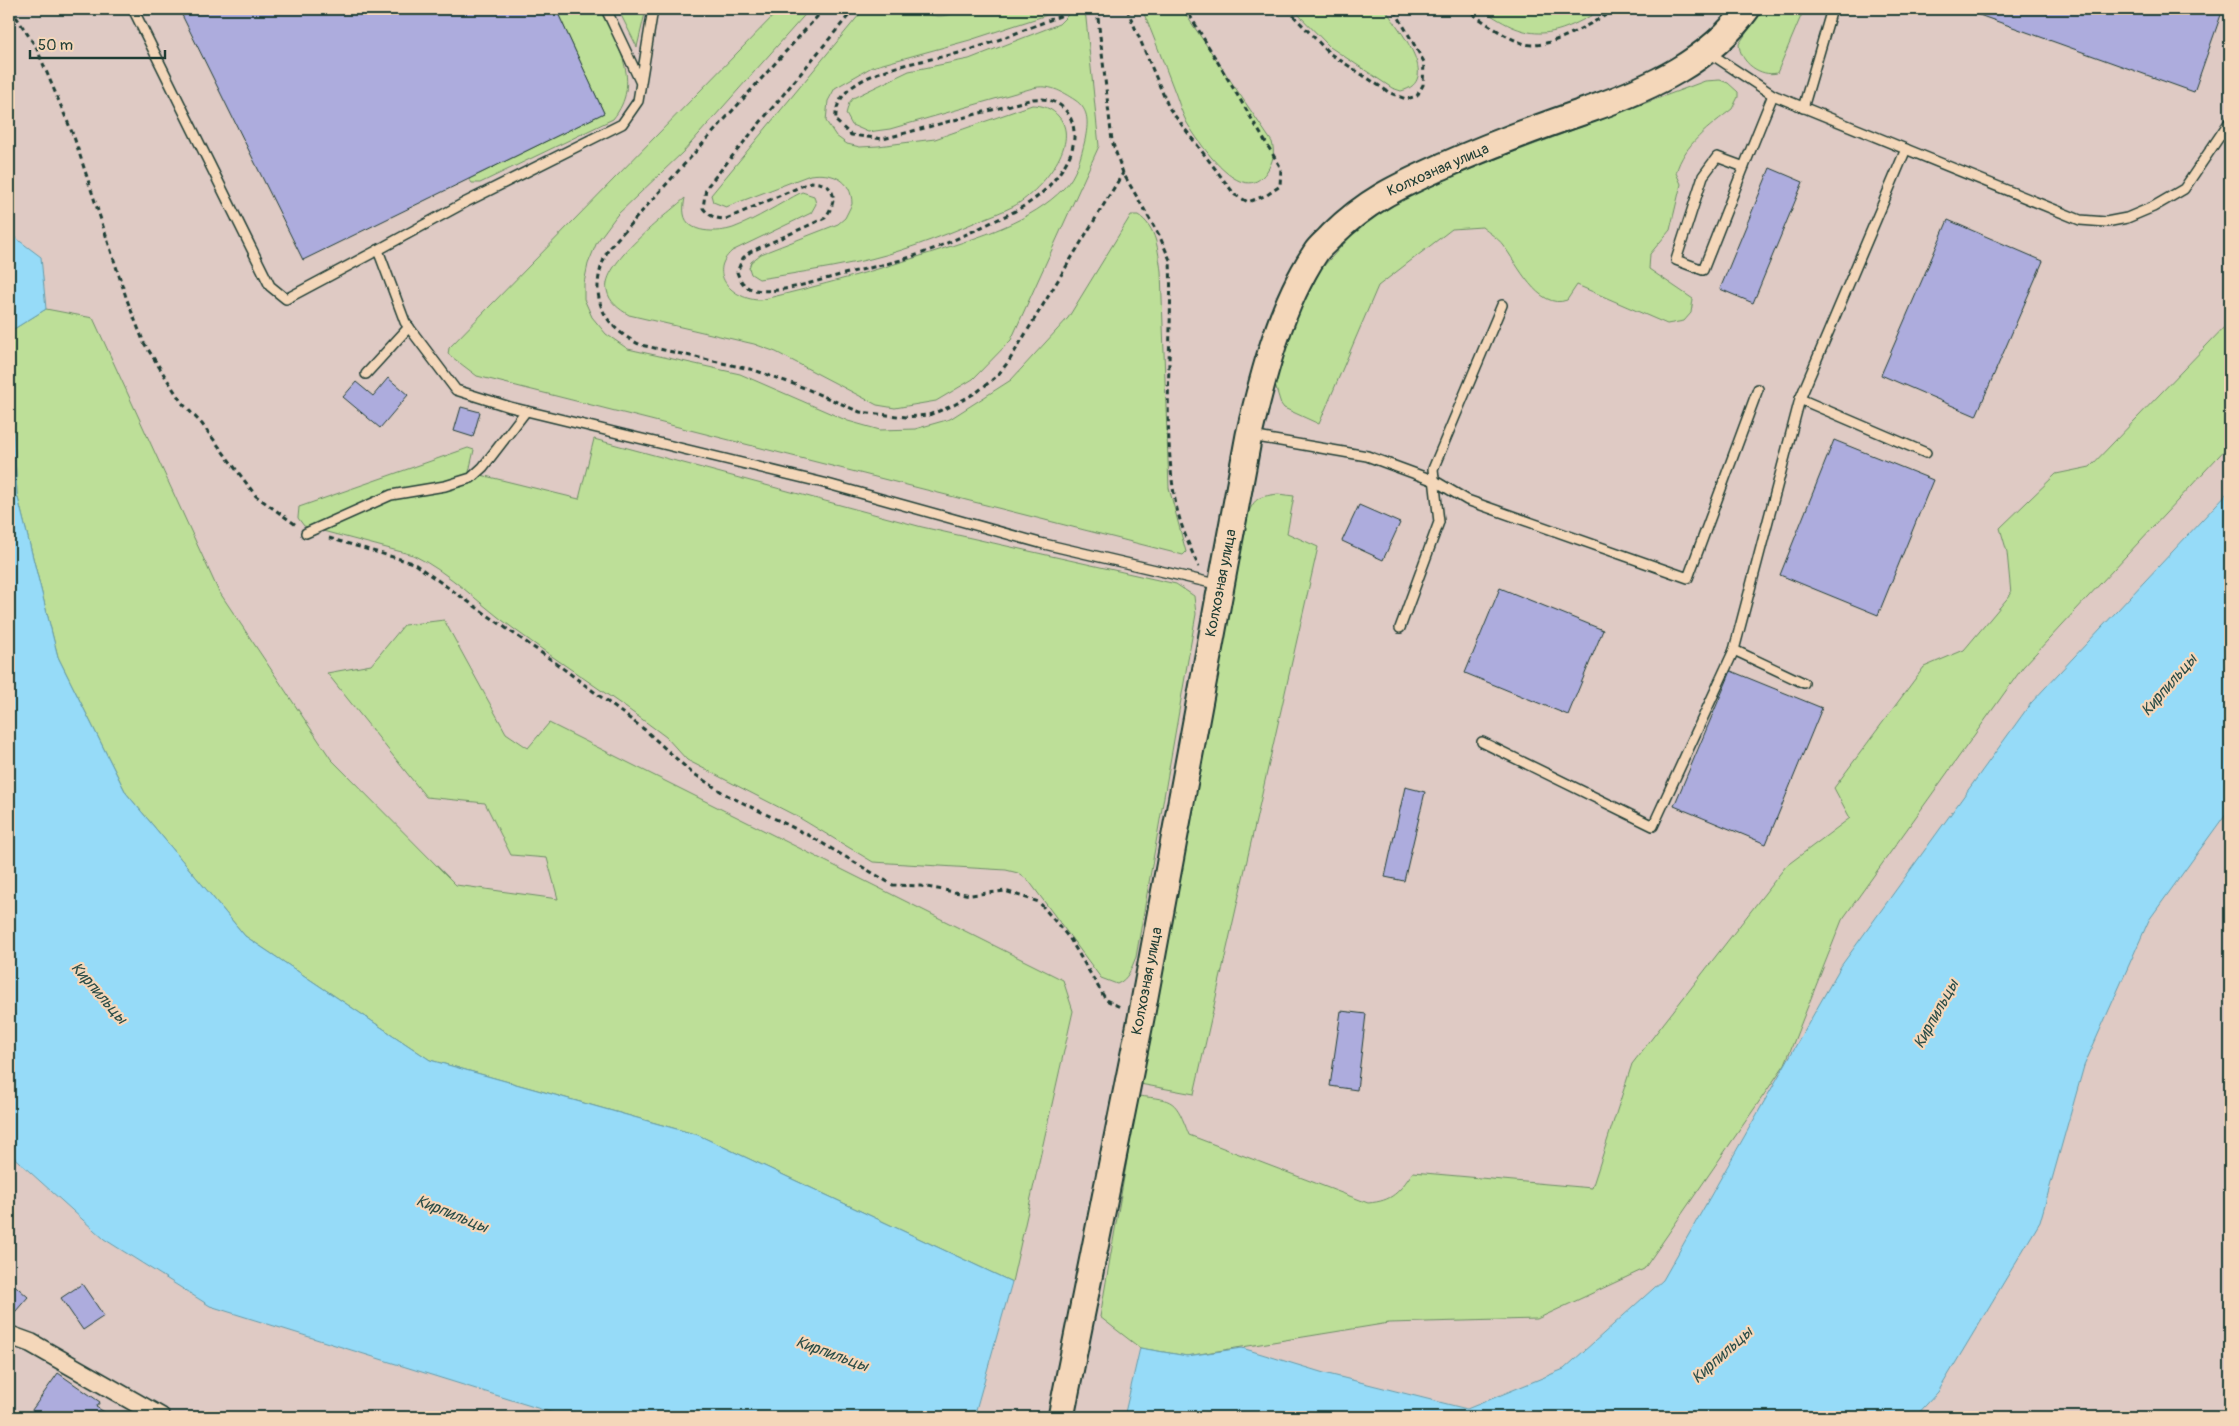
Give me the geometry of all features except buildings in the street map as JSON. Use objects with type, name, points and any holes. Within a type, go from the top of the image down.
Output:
[{"type":"main road","name":"Колхозная улица","points":[[1061,1417],[1140,1018],[1212,583],[1263,374],[1293,298],[1317,251],[1346,222],[1393,189],[1511,137],[1630,95],[1707,52],[1733,28],[1748,9]]},
{"type":"street","points":[[9,1336],[31,1343],[161,1417]]},
{"type":"lane","points":[[134,9],[270,286],[286,299],[466,202],[622,124],[638,101],[653,9]]},
{"type":"lane","points":[[606,9],[640,81]]},
{"type":"lane","points":[[1803,108],[1832,9]]},
{"type":"lane","points":[[1707,52],[1772,95],[2080,220],[2106,222],[2127,218],[2154,207],[2184,189],[2230,121]]},
{"type":"lane","points":[[1744,168],[1718,157],[1703,176],[1676,260],[1703,270],[1744,168],[1772,95]]},
{"type":"lane","points":[[1482,742],[1653,826],[1734,650],[1800,399],[1906,149]]},
{"type":"lane","points":[[378,250],[409,327],[456,390],[526,411],[824,483],[1040,543],[1212,583]]},
{"type":"lane","points":[[1400,628],[1439,522],[1433,469],[1502,305]]},
{"type":"lane","points":[[366,374],[409,327]]},
{"type":"lane","points":[[1249,435],[1367,456],[1435,481],[1467,500],[1688,578],[1758,389]]},
{"type":"lane","points":[[1800,399],[1926,453]]},
{"type":"lane","points":[[306,533],[391,495],[446,486],[472,478],[483,467],[526,411]]},
{"type":"lane","points":[[1734,650],[1804,683]]},
{"type":"path","points":[[10,9],[36,47],[74,136],[127,300],[144,342],[182,403],[202,424],[256,496],[306,533],[344,541],[413,563],[553,661],[645,730],[692,772],[724,794],[810,836],[893,885],[921,886],[971,895],[1005,891],[1039,902],[1070,939],[1106,1000],[1140,1018]]},
{"type":"path","points":[[824,9],[609,248],[598,276],[599,305],[607,319],[628,339],[642,345],[754,370],[802,387],[860,412],[906,417],[929,415],[977,392],[997,376],[1008,362],[1123,173]]},
{"type":"path","points":[[854,9],[706,188],[703,208],[707,213],[719,219],[726,219],[811,182],[822,184],[832,191],[835,199],[832,209],[825,218],[750,252],[743,258],[737,272],[740,280],[746,286],[755,290],[792,287],[912,256],[948,244],[1020,209],[1038,197],[1057,176],[1072,148],[1073,128],[1071,119],[1064,109],[1053,100],[1044,98],[1033,99],[883,139],[851,135],[836,121],[836,114],[841,98],[850,88],[868,78],[894,67],[963,52],[1060,16],[1068,9]]},
{"type":"path","points":[[937,9],[949,9]]},
{"type":"path","points":[[1097,9],[1108,123],[1112,141],[1123,173],[1159,235],[1170,260],[1169,446],[1175,496],[1186,539],[1212,583]]},
{"type":"path","points":[[1127,9],[1169,108],[1235,195],[1248,202],[1267,195],[1280,186],[1281,168],[1186,9]]},
{"type":"path","points":[[1287,9],[1328,53],[1390,93],[1406,99],[1417,96],[1423,85],[1424,62],[1394,9]]},
{"type":"path","points":[[1465,9],[1504,35],[1527,45],[1551,42],[1617,9]]},
{"type":"green space","points":[[556,9],[599,9],[613,35],[624,63],[626,91],[622,105],[613,119],[480,183],[472,183],[469,179],[604,113]]},
{"type":"green space","points":[[618,9],[646,9],[637,47]]},
{"type":"green space","points":[[780,9],[810,9],[683,152],[617,215],[597,242],[588,264],[584,283],[584,299],[592,317],[606,334],[628,349],[740,374],[848,421],[880,430],[915,429],[950,419],[1011,380],[1068,318],[1131,215],[1138,215],[1149,226],[1156,240],[1161,271],[1169,488],[1186,552],[1183,555],[477,376],[448,354],[449,348]]},
{"type":"green space","points":[[864,9],[921,9],[931,15],[943,16],[966,9],[1057,9],[1053,13],[970,40],[872,67],[835,88],[828,101],[826,121],[836,136],[847,144],[860,147],[935,139],[1036,105],[1050,109],[1059,117],[1065,128],[1065,140],[1061,154],[1045,179],[1024,200],[1000,212],[886,255],[832,267],[759,279],[751,274],[749,268],[751,262],[761,254],[838,224],[845,218],[852,204],[849,188],[845,183],[833,176],[818,174],[810,175],[726,207],[713,202],[711,195]]},
{"type":"green space","points":[[1074,9],[1085,9],[1099,146],[1011,340],[973,379],[936,401],[895,408],[877,405],[776,352],[754,344],[629,315],[612,302],[607,290],[608,279],[614,267],[650,228],[685,198],[684,214],[686,221],[697,229],[719,231],[742,224],[802,192],[814,196],[816,204],[811,213],[732,251],[725,260],[722,268],[726,284],[741,296],[760,300],[892,265],[952,246],[1004,227],[1036,210],[1051,200],[1072,178],[1085,140],[1087,128],[1086,113],[1080,104],[1060,91],[1044,87],[1033,88],[890,129],[868,132],[852,125],[846,114],[849,103],[853,98],[909,71],[969,59],[1059,24]]},
{"type":"green space","points":[[1142,9],[1182,9],[1272,142],[1273,157],[1271,164],[1257,181],[1246,183],[1234,178],[1222,169],[1201,144],[1183,114]]},
{"type":"green space","points":[[1293,9],[1385,9],[1406,40],[1418,65],[1418,76],[1413,85],[1401,91],[1392,88],[1330,47]]},
{"type":"green space","points":[[1482,9],[1603,9],[1570,26],[1542,33],[1515,28]]},
{"type":"green space","points":[[1762,9],[1804,9],[1777,73],[1771,74],[1758,71],[1747,63],[1740,51],[1739,44]]},
{"type":"green space","points":[[1720,80],[1728,83],[1738,92],[1738,97],[1732,109],[1699,136],[1685,153],[1676,173],[1681,184],[1670,230],[1650,254],[1649,269],[1693,299],[1691,313],[1684,321],[1667,324],[1577,285],[1567,300],[1556,302],[1547,299],[1529,283],[1501,242],[1482,227],[1452,229],[1378,286],[1319,424],[1284,408],[1281,404],[1275,385],[1277,371],[1289,332],[1321,269],[1368,217],[1423,188],[1514,152],[1705,81]]},
{"type":"green space","points":[[46,309],[93,318],[218,590],[331,759],[456,885],[558,899],[547,858],[511,855],[485,803],[426,797],[327,673],[371,665],[404,625],[444,620],[506,733],[528,748],[549,723],[1063,980],[1073,1011],[1012,1282],[698,1135],[430,1060],[245,936],[126,793],[58,657],[17,494],[9,345],[9,332]]},
{"type":"green space","points":[[2230,321],[2230,444],[2023,667],[1842,920],[1785,1064],[1644,1269],[1537,1319],[1389,1323],[1187,1356],[1140,1348],[1100,1317],[1138,1096],[1160,1099],[1172,1104],[1180,1114],[1189,1135],[1368,1203],[1390,1198],[1404,1185],[1413,1172],[1592,1188],[1632,1064],[1786,866],[1850,818],[1834,788],[1924,667],[1964,650],[2011,594],[2007,552],[2000,528],[2056,474],[2090,467]]},
{"type":"green space","points":[[594,439],[922,527],[1176,584],[1194,596],[1196,614],[1136,957],[1129,973],[1121,982],[1117,984],[1101,978],[1029,881],[1018,873],[1006,870],[873,862],[798,817],[687,760],[666,737],[514,629],[453,580],[427,563],[413,555],[304,526],[298,518],[299,507],[468,448],[474,450],[469,472],[579,499]]},
{"type":"green space","points":[[1278,494],[1294,496],[1287,533],[1318,547],[1194,1094],[1140,1084],[1246,518],[1254,502],[1265,496]]},
{"type":"water","points":[[9,233],[41,257],[46,309],[9,332]]},
{"type":"water","name":"Кирпильцы","points":[[9,345],[17,494],[58,657],[126,793],[245,936],[430,1060],[698,1135],[1012,1282],[974,1417],[566,1417],[210,1306],[104,1239],[9,1153]]},
{"type":"water","name":"Кирпильцы","points":[[2230,490],[2230,808],[2149,920],[2084,1066],[2040,1222],[1938,1392],[1915,1417],[1124,1417],[1140,1348],[1187,1356],[1242,1348],[1324,1373],[1467,1409],[1564,1369],[1663,1280],[1841,966],[2031,703]]}]
